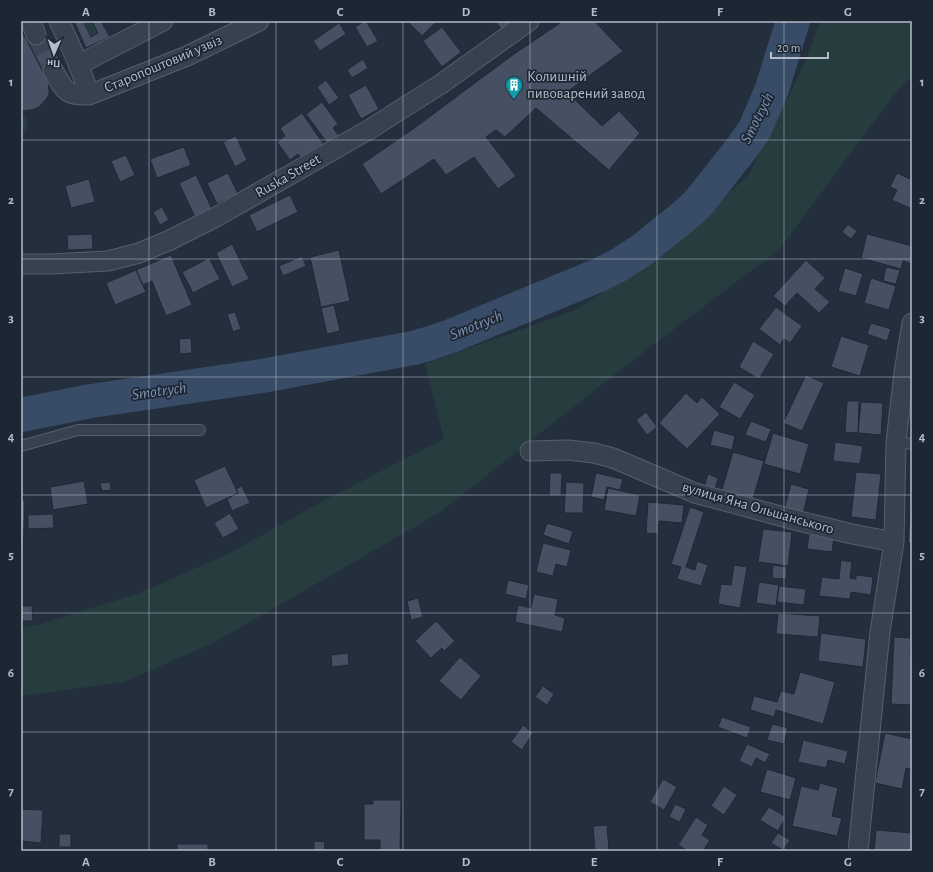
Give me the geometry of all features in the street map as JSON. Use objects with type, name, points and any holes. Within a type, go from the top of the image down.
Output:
[{"type":"street","points":[[53,70],[65,91],[76,95],[89,95],[59,21]]},
{"type":"street","points":[[78,66],[163,21]]},
{"type":"street","name":"Старопоштовий узвіз","points":[[89,95],[187,56],[259,21]]},
{"type":"street","name":"Ruska Street","points":[[21,264],[108,261],[139,253],[170,240],[216,217],[370,129],[441,84],[529,21]]},
{"type":"street","points":[[858,851],[880,632],[894,542],[904,443],[904,373],[912,323]]},
{"type":"street","name":"вулиця Яна Ольшанського","points":[[530,451],[568,450],[594,453],[613,458],[695,493],[799,521],[852,534],[894,542]]},
{"type":"lane","points":[[21,446],[78,430],[200,430]]},
{"type":"green space","points":[[74,21],[101,21],[110,37],[86,48]]},
{"type":"green space","points":[[820,21],[912,21],[912,76],[892,97],[779,250],[637,357],[439,513],[213,643],[124,682],[21,696],[21,628],[41,624],[140,593],[234,551],[317,504],[444,439],[425,364],[573,311],[667,252],[749,174],[803,67]]},
{"type":"green space","points":[[21,115],[25,115],[28,129],[21,137]]},
{"type":"building","points":[[74,21],[83,21],[91,37],[98,33],[92,21],[101,21],[110,37],[86,48]]},
{"type":"building","points":[[365,21],[378,41],[367,47],[355,27]]},
{"type":"building","points":[[407,21],[437,21],[422,36]]},
{"type":"building","points":[[495,21],[514,21],[502,30]]},
{"type":"building","name":"Колишній пивоварений завод","points":[[563,21],[594,21],[623,51],[567,92],[602,126],[619,111],[640,133],[609,170],[536,108],[505,137],[496,130],[486,137],[516,176],[498,189],[474,157],[446,175],[434,159],[381,194],[362,164],[413,129],[514,54]]},
{"type":"building","points":[[339,23],[346,34],[320,51],[313,41]]},
{"type":"building","points":[[442,27],[461,52],[442,67],[423,41]]},
{"type":"building","points":[[45,31],[62,65],[44,74],[27,40]]},
{"type":"building","points":[[21,32],[27,40],[48,80],[49,89],[47,98],[39,107],[23,111],[21,111]]},
{"type":"building","points":[[363,59],[368,68],[352,78],[347,70]]},
{"type":"building","points":[[326,80],[339,98],[329,105],[317,87]]},
{"type":"building","points":[[366,85],[379,109],[361,119],[348,95]]},
{"type":"building","points":[[322,102],[338,124],[333,128],[339,136],[328,144],[306,114]]},
{"type":"building","points":[[302,113],[324,145],[302,160],[298,154],[290,160],[277,142],[285,136],[280,128]]},
{"type":"building","points":[[236,136],[247,160],[235,167],[223,142]]},
{"type":"building","points":[[184,147],[191,165],[157,178],[150,159]]},
{"type":"building","points":[[126,155],[135,175],[120,182],[111,161]]},
{"type":"building","points":[[228,173],[238,194],[217,204],[207,183]]},
{"type":"building","points":[[897,173],[912,180],[912,209],[892,200],[897,190],[890,187]]},
{"type":"building","points":[[196,175],[212,209],[195,217],[179,183]]},
{"type":"building","points":[[89,179],[95,202],[71,208],[65,186]]},
{"type":"building","points":[[290,195],[298,212],[257,232],[249,215]]},
{"type":"building","points":[[162,207],[169,220],[160,225],[153,212]]},
{"type":"building","points":[[848,224],[857,231],[851,239],[842,232]]},
{"type":"building","points":[[92,234],[93,249],[68,250],[67,235]]},
{"type":"building","points":[[867,234],[912,246],[912,264],[903,261],[901,269],[861,258]]},
{"type":"building","points":[[232,244],[249,279],[232,287],[216,253]]},
{"type":"building","points":[[339,250],[350,301],[321,307],[310,257]]},
{"type":"building","points":[[171,255],[192,305],[166,316],[152,281],[143,285],[136,270]]},
{"type":"building","points":[[302,256],[306,266],[283,276],[279,266]]},
{"type":"building","points":[[209,258],[220,279],[193,293],[182,272]]},
{"type":"building","points":[[806,260],[825,278],[815,289],[830,302],[819,313],[797,293],[785,306],[773,296]]},
{"type":"building","points":[[886,267],[900,270],[896,284],[883,281]]},
{"type":"building","points":[[845,268],[863,274],[856,296],[838,291]]},
{"type":"building","points":[[136,270],[146,292],[115,305],[106,283]]},
{"type":"building","points":[[871,278],[896,286],[889,310],[864,303]]},
{"type":"building","points":[[334,305],[340,331],[327,334],[321,308]]},
{"type":"building","points":[[776,307],[802,326],[790,343],[784,339],[780,345],[759,329]]},
{"type":"building","points":[[235,312],[241,329],[233,332],[227,314]]},
{"type":"building","points":[[871,323],[891,329],[887,341],[867,334]]},
{"type":"building","points":[[841,336],[869,345],[860,376],[831,367]]},
{"type":"building","points":[[191,338],[192,353],[180,354],[179,339]]},
{"type":"building","points":[[753,341],[774,354],[759,379],[739,367]]},
{"type":"building","points":[[806,375],[824,383],[802,431],[783,423]]},
{"type":"building","points":[[734,382],[755,395],[740,419],[719,407]]},
{"type":"building","points":[[686,393],[697,403],[702,397],[720,414],[687,449],[659,423]]},
{"type":"building","points":[[847,401],[859,401],[858,433],[845,432]]},
{"type":"building","points":[[861,402],[883,403],[881,435],[858,433]]},
{"type":"building","points":[[646,412],[657,427],[647,435],[636,420]]},
{"type":"building","points":[[751,421],[771,429],[766,442],[745,435]]},
{"type":"building","points":[[714,430],[735,436],[732,450],[710,445]]},
{"type":"building","points":[[773,433],[809,444],[800,474],[764,464]]},
{"type":"building","points":[[835,442],[863,446],[860,464],[833,461]]},
{"type":"building","points":[[733,452],[764,461],[752,502],[721,493]]},
{"type":"building","points":[[225,466],[238,493],[206,508],[194,480]]},
{"type":"building","points":[[856,472],[881,474],[876,520],[851,517]]},
{"type":"building","points":[[550,473],[562,473],[561,496],[549,496]]},
{"type":"building","points":[[596,473],[623,479],[620,490],[607,487],[604,500],[591,497]]},
{"type":"building","points":[[708,474],[718,478],[715,490],[704,487]]},
{"type":"building","points":[[84,481],[88,504],[53,510],[50,487]]},
{"type":"building","points":[[110,482],[111,490],[102,491],[100,483]]},
{"type":"building","points":[[566,482],[584,483],[583,513],[564,513]]},
{"type":"building","points":[[791,484],[809,489],[802,518],[783,514]]},
{"type":"building","points":[[242,486],[250,503],[232,511],[227,499],[238,493],[236,489]]},
{"type":"building","points":[[608,488],[640,495],[636,516],[604,510]]},
{"type":"building","points":[[21,500],[25,500],[23,556],[21,556]]},
{"type":"building","points":[[648,502],[684,505],[682,523],[659,521],[658,534],[646,533]]},
{"type":"building","points":[[690,507],[704,512],[686,567],[695,570],[697,561],[708,565],[701,586],[677,579],[681,567],[671,564]]},
{"type":"building","points":[[230,513],[239,529],[223,538],[214,523]]},
{"type":"building","points":[[53,514],[54,528],[28,529],[28,515]]},
{"type":"building","points":[[910,515],[912,516],[912,544],[908,543]]},
{"type":"building","points":[[547,523],[573,531],[569,544],[543,535]]},
{"type":"building","points":[[763,529],[792,532],[788,566],[758,562]]},
{"type":"building","points":[[809,534],[834,537],[832,552],[807,549]]},
{"type":"building","points":[[543,543],[571,550],[567,567],[556,564],[553,576],[536,572]]},
{"type":"building","points":[[841,560],[852,562],[850,578],[856,579],[856,575],[873,577],[871,595],[851,592],[850,599],[819,596],[822,577],[839,579]]},
{"type":"building","points":[[911,561],[912,591],[910,591]]},
{"type":"building","points":[[734,565],[747,567],[740,608],[718,604],[721,584],[731,585]]},
{"type":"building","points":[[773,565],[787,567],[786,579],[772,578]]},
{"type":"building","points":[[508,580],[529,585],[526,599],[505,594]]},
{"type":"building","points":[[759,582],[779,585],[776,606],[756,603]]},
{"type":"building","points":[[779,586],[806,589],[804,605],[777,602]]},
{"type":"building","points":[[534,594],[558,599],[555,615],[565,618],[562,632],[515,622],[518,605],[531,608]]},
{"type":"building","points":[[418,598],[423,617],[411,620],[407,601]]},
{"type":"building","points":[[21,606],[32,606],[33,621],[21,621]]},
{"type":"building","points":[[778,613],[820,616],[818,637],[776,634]]},
{"type":"building","points":[[436,621],[455,641],[444,651],[442,648],[431,658],[415,641]]},
{"type":"building","points":[[821,633],[866,639],[863,667],[818,661]]},
{"type":"building","points":[[894,637],[911,638],[910,656],[912,656],[912,705],[891,704]]},
{"type":"building","points":[[348,653],[349,665],[332,667],[331,655]]},
{"type":"building","points":[[460,657],[481,676],[461,700],[439,681]]},
{"type":"building","points":[[800,672],[835,682],[823,724],[776,710],[774,717],[750,710],[754,696],[777,702],[781,691],[794,694]]},
{"type":"building","points":[[543,686],[554,694],[547,705],[535,697]]},
{"type":"building","points":[[722,717],[751,727],[747,738],[718,727]]},
{"type":"building","points":[[772,724],[788,728],[784,744],[767,740]]},
{"type":"building","points":[[523,725],[533,733],[522,750],[511,742]]},
{"type":"building","points":[[885,733],[912,739],[912,769],[906,768],[902,789],[875,783]]},
{"type":"building","points":[[803,740],[848,751],[845,764],[828,760],[826,768],[798,762]]},
{"type":"building","points":[[747,744],[770,754],[765,763],[756,758],[752,767],[739,761]]},
{"type":"building","points":[[767,769],[796,778],[790,800],[760,792]]},
{"type":"building","points":[[663,779],[677,787],[664,810],[650,802]]},
{"type":"building","points":[[820,783],[838,788],[832,816],[842,818],[837,836],[792,826],[801,786],[818,790]]},
{"type":"building","points":[[724,786],[737,795],[724,815],[711,806]]},
{"type":"building","points":[[373,800],[401,800],[400,851],[380,851],[380,840],[364,840],[364,804],[373,804]]},
{"type":"building","points":[[675,804],[686,809],[680,822],[669,817]]},
{"type":"building","points":[[769,807],[786,817],[778,831],[760,820]]},
{"type":"building","points":[[21,809],[43,810],[41,843],[21,841]]},
{"type":"building","points":[[696,817],[708,825],[702,835],[710,840],[703,851],[688,851],[678,845]]},
{"type":"building","points":[[607,825],[609,851],[595,851],[593,826]]},
{"type":"building","points":[[876,830],[912,833],[912,851],[874,851]]},
{"type":"building","points":[[778,833],[790,840],[783,850],[771,843]]},
{"type":"building","points":[[59,834],[71,834],[71,847],[59,847]]},
{"type":"building","points":[[314,841],[325,842],[324,851],[314,851]]},
{"type":"building","points":[[177,844],[208,844],[208,851],[177,851]]},
{"type":"waterway","name":"Smotrych","points":[[21,415],[91,401],[262,376],[413,348],[451,336],[599,275],[617,266],[642,250],[688,213],[700,201],[744,145],[755,129],[772,89],[793,21]]},
{"type":"tunnel","points":[[36,35],[53,70]]},
{"type":"place","name":"Колишній пивоварений завод","points":[[514,100]]}]
